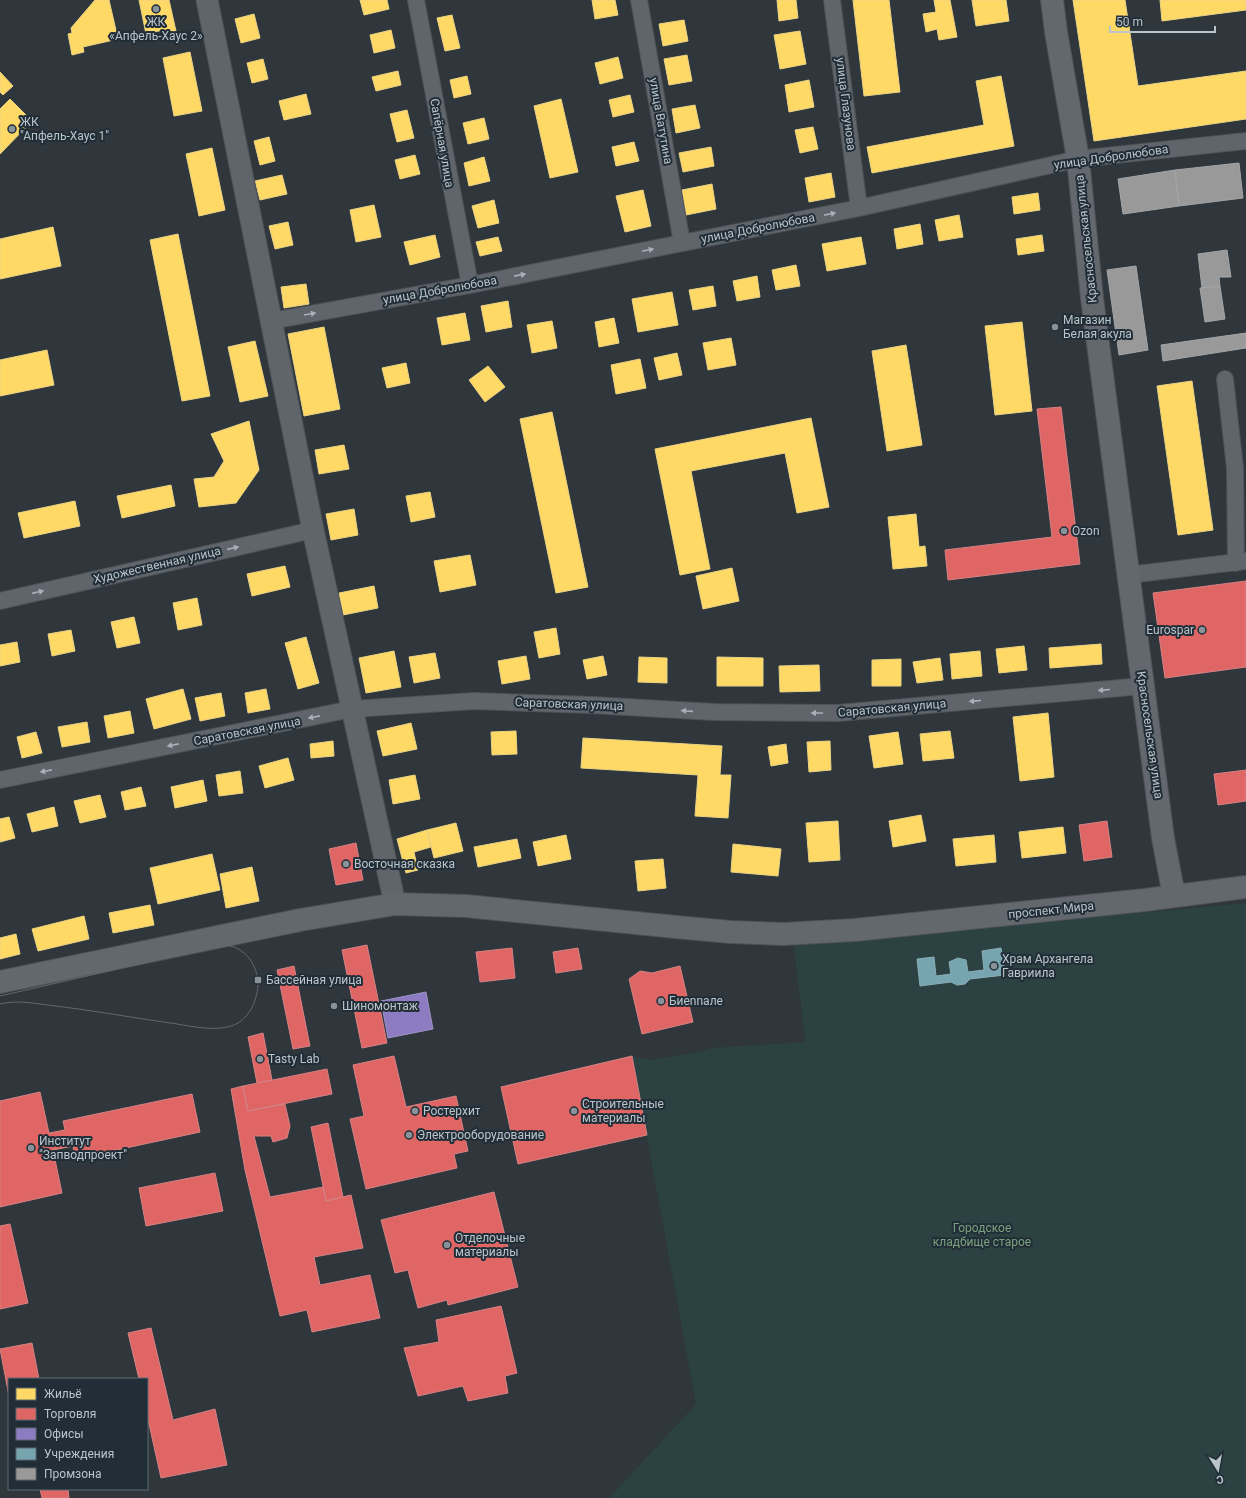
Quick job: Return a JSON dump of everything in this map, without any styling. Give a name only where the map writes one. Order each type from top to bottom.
[{"type":"main road","name":"Красносельская улица","points":[[1052,0],[1056,32],[1078,159],[1092,298],[1128,575],[1164,838],[1174,896]]},
{"type":"main road","name":"проспект Мира","points":[[0,982],[300,920],[395,904],[466,906],[731,932],[783,934],[855,930],[1145,900],[1246,887]]},
{"type":"street","points":[[207,0],[313,530],[395,904]]},
{"type":"street","name":"Сапёрная улица","points":[[416,0],[470,285]]},
{"type":"street","name":"улица Ватутина","points":[[639,0],[682,243]]},
{"type":"street","name":"улица Глазунова","points":[[832,0],[859,208]]},
{"type":"street","name":"улица Добролюбова","points":[[271,321],[470,285],[859,208],[1078,159],[1246,141]]},
{"type":"street","points":[[1128,575],[1241,562],[1235,468],[1225,379]]},
{"type":"street","name":"Художественная улица","points":[[0,601],[313,530]]},
{"type":"street","name":"Саратовская улица","points":[[0,780],[352,709],[474,702],[592,705],[714,712],[838,713],[1143,686]]},
{"type":"green space","name":"Городское кладбище старое","points":[[1246,903],[1246,1498],[609,1498],[696,1404],[632,1056],[650,1060],[698,1052],[711,1048],[805,1042],[794,945]]},
{"type":"building: Жильё","points":[[95,0],[109,0],[118,39],[83,47],[84,52],[72,55],[68,34],[72,33],[71,28]]},
{"type":"building: Жильё","name":"ЖК «Апфель-Хаус 2»","points":[[139,0],[169,0],[176,31],[164,33],[163,30],[146,34]]},
{"type":"building: Жильё","points":[[360,0],[387,0],[389,9],[364,15]]},
{"type":"building: Жильё","points":[[592,0],[615,0],[618,15],[595,19]]},
{"type":"building: Жильё","points":[[777,0],[796,0],[798,18],[779,21]]},
{"type":"building: Жильё","points":[[853,0],[889,0],[900,92],[864,96]]},
{"type":"building: Жильё","points":[[934,0],[950,0],[957,37],[939,40],[937,29],[926,32],[923,14],[936,12]]},
{"type":"building: Жильё","points":[[972,0],[1006,0],[1009,21],[976,26]]},
{"type":"building: Жильё","points":[[1073,0],[1125,0],[1138,86],[1246,71],[1246,119],[1094,141]]},
{"type":"building: Жильё","points":[[1160,0],[1246,0],[1246,10],[1162,21]]},
{"type":"building: Жильё","points":[[254,14],[260,38],[241,43],[235,19]]},
{"type":"building: Жильё","points":[[452,15],[460,48],[445,51],[437,18]]},
{"type":"building: Жильё","points":[[684,20],[688,41],[663,46],[659,24]]},
{"type":"building: Жильё","points":[[391,30],[395,48],[374,53],[370,35]]},
{"type":"building: Жильё","points":[[800,31],[806,64],[780,69],[774,35]]},
{"type":"building: Жильё","points":[[190,52],[202,111],[174,116],[163,58]]},
{"type":"building: Жильё","points":[[687,55],[692,81],[669,85],[664,59]]},
{"type":"building: Жильё","points":[[618,57],[623,78],[600,84],[595,63]]},
{"type":"building: Жильё","points":[[263,59],[268,79],[252,83],[247,63]]},
{"type":"building: Жильё","points":[[398,71],[401,85],[376,91],[372,77]]},
{"type":"building: Жильё","points":[[0,72],[13,86],[3,95],[0,92]]},
{"type":"building: Жильё","points":[[467,76],[471,94],[454,98],[450,80]]},
{"type":"building: Жильё","points":[[1001,76],[1014,146],[872,173],[867,147],[984,125],[976,81]]},
{"type":"building: Жильё","points":[[809,80],[814,107],[789,112],[785,85]]},
{"type":"building: Жильё","points":[[306,94],[311,114],[284,120],[279,101]]},
{"type":"building: Жильё","points":[[630,95],[634,112],[613,117],[609,100]]},
{"type":"building: Жильё","name":"ЖК \"Апфель-Хаус 1\"","points":[[10,99],[32,121],[0,154],[0,109]]},
{"type":"building: Жильё","points":[[561,99],[578,172],[550,178],[534,106]]},
{"type":"building: Жильё","points":[[695,105],[700,128],[676,133],[672,109]]},
{"type":"building: Жильё","points":[[407,110],[414,138],[397,142],[390,114]]},
{"type":"building: Жильё","points":[[484,118],[489,139],[468,144],[463,123]]},
{"type":"building: Жильё","points":[[813,127],[818,149],[800,153],[795,130]]},
{"type":"building: Жильё","points":[[269,137],[275,161],[260,165],[254,141]]},
{"type":"building: Жильё","points":[[634,142],[639,161],[616,166],[612,147]]},
{"type":"building: Жильё","points":[[711,147],[714,166],[683,172],[679,153]]},
{"type":"building: Жильё","points":[[212,148],[225,210],[199,216],[186,154]]},
{"type":"building: Жильё","points":[[415,155],[420,174],[400,179],[395,160]]},
{"type":"building: Жильё","points":[[484,157],[490,181],[469,186],[464,163]]},
{"type":"building: Жильё","points":[[831,173],[835,197],[809,202],[805,178]]},
{"type":"building: Жильё","points":[[282,175],[287,194],[260,200],[255,181]]},
{"type":"building: Жильё","points":[[712,184],[716,209],[686,215],[682,190]]},
{"type":"building: Жильё","points":[[643,190],[651,226],[625,232],[616,196]]},
{"type":"building: Жильё","points":[[1038,193],[1040,210],[1014,214],[1012,197]]},
{"type":"building: Жильё","points":[[494,200],[499,223],[478,228],[472,206]]},
{"type":"building: Жильё","points":[[374,205],[381,237],[356,242],[350,210]]},
{"type":"building: Жильё","points":[[959,215],[963,237],[939,241],[935,220]]},
{"type":"building: Жильё","points":[[288,222],[293,245],[275,249],[269,226]]},
{"type":"building: Жильё","points":[[920,224],[923,244],[897,249],[894,229]]},
{"type":"building: Жильё","points":[[53,227],[61,266],[0,279],[0,239]]},
{"type":"building: Жильё","points":[[178,234],[210,396],[182,401],[150,240]]},
{"type":"building: Жильё","points":[[435,235],[440,257],[410,265],[404,242]]},
{"type":"building: Жильё","points":[[1042,235],[1044,251],[1018,255],[1016,239]]},
{"type":"building: Жильё","points":[[498,237],[502,251],[480,256],[476,242]]},
{"type":"building: Жильё","points":[[861,237],[866,264],[827,271],[822,244]]},
{"type":"building: Жильё","points":[[796,265],[800,286],[776,290],[772,270]]},
{"type":"building: Жильё","points":[[757,276],[760,297],[737,301],[733,281]]},
{"type":"building: Жильё","points":[[306,284],[309,304],[284,308],[281,287]]},
{"type":"building: Жильё","points":[[713,286],[716,306],[693,310],[689,290]]},
{"type":"building: Жильё","points":[[672,292],[678,325],[638,332],[632,299]]},
{"type":"building: Жильё","points":[[508,301],[512,327],[486,332],[481,306]]},
{"type":"building: Жильё","points":[[465,313],[470,340],[442,345],[437,318]]},
{"type":"building: Жильё","points":[[614,318],[619,343],[599,347],[595,322]]},
{"type":"building: Жильё","points":[[552,321],[557,348],[532,353],[527,325]]},
{"type":"building: Жильё","points":[[1022,322],[1032,411],[995,415],[985,326]]},
{"type":"building: Жильё","points":[[324,327],[340,409],[304,416],[288,334]]},
{"type":"building: Жильё","points":[[731,338],[736,365],[708,370],[703,343]]},
{"type":"building: Жильё","points":[[255,341],[268,396],[240,402],[228,347]]},
{"type":"building: Жильё","points":[[906,345],[922,445],[887,451],[872,351]]},
{"type":"building: Жильё","points":[[47,350],[54,385],[0,396],[0,360]]},
{"type":"building: Жильё","points":[[677,353],[682,375],[659,380],[654,358]]},
{"type":"building: Жильё","points":[[640,359],[646,388],[616,394],[611,365]]},
{"type":"building: Жильё","points":[[406,363],[410,383],[387,388],[382,368]]},
{"type":"building: Жильё","points":[[488,366],[505,387],[485,402],[469,380]]},
{"type":"building: Жильё","points":[[1192,381],[1213,530],[1178,535],[1157,386]]},
{"type":"building: Жильё","points":[[552,412],[588,587],[556,593],[520,419]]},
{"type":"building: Жильё","points":[[811,418],[829,507],[797,513],[785,453],[691,471],[710,569],[680,575],[655,449]]},
{"type":"building: Жильё","points":[[249,421],[259,470],[236,503],[199,507],[194,479],[214,477],[224,461],[211,434]]},
{"type":"building: Жильё","points":[[344,445],[349,469],[319,474],[315,450]]},
{"type":"building: Жильё","points":[[171,485],[175,506],[122,518],[117,496]]},
{"type":"building: Жильё","points":[[430,492],[435,517],[411,522],[406,496]]},
{"type":"building: Жильё","points":[[75,501],[80,526],[24,538],[18,513]]},
{"type":"building: Жильё","points":[[354,509],[358,535],[331,540],[326,514]]},
{"type":"building: Жильё","points":[[916,514],[919,547],[925,546],[927,566],[893,569],[888,517]]},
{"type":"building: Жильё","points":[[470,555],[476,585],[440,592],[434,561]]},
{"type":"building: Жильё","points":[[285,566],[290,587],[252,596],[247,574]]},
{"type":"building: Жильё","points":[[732,568],[739,601],[703,609],[696,576]]},
{"type":"building: Жильё","points":[[374,586],[378,608],[343,615],[339,593]]},
{"type":"building: Жильё","points":[[197,598],[202,625],[178,630],[173,603]]},
{"type":"building: Жильё","points":[[134,617],[140,643],[117,648],[111,622]]},
{"type":"building: Жильё","points":[[556,628],[560,654],[539,658],[534,632]]},
{"type":"building: Жильё","points":[[71,630],[75,651],[52,656],[48,634]]},
{"type":"building: Жильё","points":[[306,637],[319,683],[298,689],[285,643]]},
{"type":"building: Жильё","points":[[17,642],[20,662],[0,666],[0,645]]},
{"type":"building: Жильё","points":[[1101,644],[1102,664],[1050,668],[1049,648]]},
{"type":"building: Жильё","points":[[1024,646],[1027,670],[999,673],[996,649]]},
{"type":"building: Жильё","points":[[394,651],[401,687],[366,693],[359,658]]},
{"type":"building: Жильё","points":[[980,651],[982,676],[952,679],[950,654]]},
{"type":"building: Жильё","points":[[435,653],[440,678],[414,683],[409,657]]},
{"type":"building: Жильё","points":[[526,656],[530,679],[502,684],[498,661]]},
{"type":"building: Жильё","points":[[603,656],[607,675],[587,679],[583,660]]},
{"type":"building: Жильё","points":[[639,657],[667,658],[667,683],[638,682]]},
{"type":"building: Жильё","points":[[717,657],[763,658],[763,686],[717,686]]},
{"type":"building: Жильё","points":[[940,658],[943,680],[917,683],[913,662]]},
{"type":"building: Жильё","points":[[901,659],[901,686],[872,686],[872,660]]},
{"type":"building: Жильё","points":[[819,665],[820,691],[780,692],[779,666]]},
{"type":"building: Жильё","points":[[183,689],[191,719],[154,729],[146,699]]},
{"type":"building: Жильё","points":[[266,689],[270,709],[248,713],[245,693]]},
{"type":"building: Жильё","points":[[221,693],[225,716],[200,721],[195,698]]},
{"type":"building: Жильё","points":[[130,711],[134,733],[108,738],[104,716]]},
{"type":"building: Жильё","points":[[1048,713],[1054,777],[1020,781],[1013,717]]},
{"type":"building: Жильё","points":[[87,722],[90,742],[62,747],[58,727]]},
{"type":"building: Жильё","points":[[411,723],[417,749],[383,756],[377,731]]},
{"type":"building: Жильё","points":[[516,731],[517,754],[492,755],[491,732]]},
{"type":"building: Жильё","points":[[950,731],[954,758],[923,761],[920,734]]},
{"type":"building: Жильё","points":[[36,732],[42,753],[22,758],[17,737]]},
{"type":"building: Жильё","points":[[898,732],[903,764],[874,768],[869,736]]},
{"type":"building: Жильё","points":[[583,738],[722,746],[720,775],[731,775],[728,818],[695,816],[698,775],[581,768]]},
{"type":"building: Жильё","points":[[333,741],[334,756],[311,758],[310,744]]},
{"type":"building: Жильё","points":[[830,741],[831,770],[809,772],[807,742]]},
{"type":"building: Жильё","points":[[786,744],[788,763],[771,766],[768,747]]},
{"type":"building: Жильё","points":[[288,758],[294,780],[265,788],[259,766]]},
{"type":"building: Жильё","points":[[240,771],[243,793],[219,796],[216,775]]},
{"type":"building: Жильё","points":[[415,775],[420,799],[393,804],[389,780]]},
{"type":"building: Жильё","points":[[203,780],[207,801],[175,808],[171,787]]},
{"type":"building: Жильё","points":[[141,787],[146,806],[125,810],[121,792]]},
{"type":"building: Жильё","points":[[100,795],[106,817],[80,823],[74,801]]},
{"type":"building: Жильё","points":[[54,807],[58,826],[32,832],[27,814]]},
{"type":"building: Жильё","points":[[921,815],[926,841],[893,847],[889,821]]},
{"type":"building: Жильё","points":[[9,817],[15,838],[0,842],[0,819]]},
{"type":"building: Жильё","points":[[838,821],[840,860],[809,862],[806,823]]},
{"type":"building: Жильё","points":[[456,823],[463,851],[434,858],[427,830]]},
{"type":"building: Жильё","points":[[1063,827],[1066,853],[1022,858],[1019,832]]},
{"type":"building: Жильё","points":[[427,830],[431,847],[414,852],[418,870],[406,873],[397,839]]},
{"type":"building: Жильё","points":[[566,835],[571,859],[538,866],[533,842]]},
{"type":"building: Жильё","points":[[994,835],[996,862],[956,866],[953,839]]},
{"type":"building: Жильё","points":[[517,839],[521,858],[478,867],[474,847]]},
{"type":"building: Жильё","points":[[733,844],[781,849],[778,876],[731,872]]},
{"type":"building: Жильё","points":[[212,854],[220,890],[158,904],[150,868]]},
{"type":"building: Жильё","points":[[663,859],[666,888],[638,891],[635,861]]},
{"type":"building: Жильё","points":[[252,867],[259,901],[226,908],[220,874]]},
{"type":"building: Жильё","points":[[150,905],[154,925],[113,933],[109,913]]},
{"type":"building: Жильё","points":[[84,916],[89,939],[38,951],[32,929]]},
{"type":"building: Жильё","points":[[16,934],[20,954],[0,959],[0,938]]},
{"type":"building: Торговля","points":[[1061,407],[1080,564],[948,580],[945,550],[1052,537],[1037,409]]},
{"type":"building: Торговля","name":"Eurospar","points":[[1246,581],[1246,667],[1165,678],[1153,593]]},
{"type":"building: Торговля","points":[[1246,770],[1246,801],[1218,805],[1214,774]]},
{"type":"building: Торговля","points":[[1107,821],[1112,857],[1084,861],[1079,825]]},
{"type":"building: Торговля","name":"Восточная сказка","points":[[356,843],[363,880],[336,885],[329,849]]},
{"type":"building: Торговля","points":[[367,945],[387,1043],[362,1048],[342,950]]},
{"type":"building: Торговля","points":[[512,948],[515,978],[480,982],[476,952]]},
{"type":"building: Торговля","points":[[578,948],[582,969],[556,973],[553,952]]},
{"type":"building: Торговля","points":[[294,966],[310,1046],[293,1049],[277,970]]},
{"type":"building: Торговля","name":"Биеnnале","points":[[680,966],[693,1022],[642,1034],[629,979],[640,971],[652,973]]},
{"type":"building: Торговля","name":"Tasty Lab","points":[[263,1033],[272,1080],[257,1083],[248,1037]]},
{"type":"building: Торговля","name":"Электрооборудование","points":[[394,1056],[406,1107],[456,1096],[468,1151],[454,1154],[457,1168],[366,1189],[350,1119],[364,1116],[353,1065]]},
{"type":"building: Торговля","name":"Строительные материалы","points":[[632,1056],[647,1135],[518,1164],[501,1087]]},
{"type":"building: Торговля","points":[[327,1069],[332,1094],[248,1111],[243,1086]]},
{"type":"building: Торговля","points":[[243,1086],[248,1111],[285,1104],[290,1126],[287,1138],[273,1142],[271,1136],[254,1136],[270,1197],[323,1187],[326,1201],[351,1195],[363,1248],[314,1257],[320,1285],[370,1275],[380,1318],[312,1332],[307,1310],[280,1316],[245,1170],[231,1089]]},
{"type":"building: Торговля","name":"Институт \"Запводпроект\"","points":[[40,1092],[49,1133],[65,1130],[63,1121],[192,1094],[200,1132],[75,1159],[73,1146],[53,1150],[62,1193],[0,1207],[0,1101]]},
{"type":"building: Торговля","points":[[328,1123],[343,1197],[326,1201],[311,1127]]},
{"type":"building: Торговля","points":[[215,1173],[223,1211],[146,1226],[139,1188]]},
{"type":"building: Торговля","name":"Отделочные материалы","points":[[494,1192],[518,1287],[448,1305],[447,1300],[418,1308],[408,1270],[395,1273],[381,1220]]},
{"type":"building: Торговля","points":[[10,1224],[28,1303],[0,1309],[0,1226]]},
{"type":"building: Торговля","points":[[501,1306],[517,1373],[505,1376],[508,1393],[468,1401],[463,1386],[418,1396],[404,1348],[439,1342],[436,1320]]},
{"type":"building: Торговля","points":[[151,1328],[173,1420],[215,1409],[227,1465],[161,1478],[148,1420],[148,1378],[139,1378],[128,1333]]},
{"type":"building: Торговля","points":[[32,1343],[39,1378],[8,1378],[8,1391],[0,1349]]},
{"type":"building: Торговля","points":[[40,1490],[68,1490],[69,1498],[42,1498]]},
{"type":"building: Офисы","points":[[426,992],[433,1029],[388,1038],[381,1001]]},
{"type":"building: Учреждения","name":"Храм Архангела Гавриила","points":[[1001,948],[1005,975],[970,979],[965,984],[957,985],[951,982],[920,986],[917,959],[934,957],[936,976],[951,974],[949,962],[958,958],[966,960],[968,972],[984,970],[982,951]]},
{"type":"building: Промзона","points":[[1239,163],[1243,198],[1179,206],[1175,170]]},
{"type":"building: Промзона","points":[[1175,170],[1179,206],[1123,214],[1118,179]]},
{"type":"building: Промзона","points":[[1227,250],[1231,277],[1219,277],[1220,286],[1202,288],[1198,254]]},
{"type":"building: Промзона","points":[[1136,266],[1148,350],[1119,355],[1107,270]]},
{"type":"building: Промзона","points":[[1220,286],[1225,319],[1205,322],[1200,288]]},
{"type":"building: Промзона","points":[[1246,333],[1246,348],[1163,361],[1161,345]]},
{"type":"tram line","points":[[0,996],[222,945],[237,948],[248,957],[255,970],[258,985],[254,1004],[247,1015],[237,1024],[218,1028],[197,1027],[30,1003],[12,1002],[0,1004]]},
{"type":"place","name":"ЖК «Апфель-Хаус 2»","points":[[156,9]]},
{"type":"place","name":"ЖК \"Апфель-Хаус 1\"","points":[[12,129]]},
{"type":"place","name":"Магазин Белая акула","points":[[1055,327]]},
{"type":"place","name":"Ozon","points":[[1064,531]]},
{"type":"place","name":"Eurospar","points":[[1202,630]]},
{"type":"place","name":"Восточная сказка","points":[[346,864]]},
{"type":"place","name":"Храм Архангела Гавриила","points":[[994,966]]},
{"type":"place","name":"Бассейная улица","points":[[258,980]]},
{"type":"place","name":"Биеnnале","points":[[661,1001]]},
{"type":"place","name":"Шиномонтаж","points":[[334,1006]]},
{"type":"place","name":"Tasty Lab","points":[[260,1059]]},
{"type":"place","name":"Ростерхит","points":[[415,1111]]},
{"type":"place","name":"Строительные материалы","points":[[574,1111]]},
{"type":"place","name":"Электрооборудование","points":[[409,1135]]},
{"type":"place","name":"Институт \"Запводпроект\"","points":[[31,1148]]},
{"type":"place","name":"Отделочные материалы","points":[[447,1245]]}]
